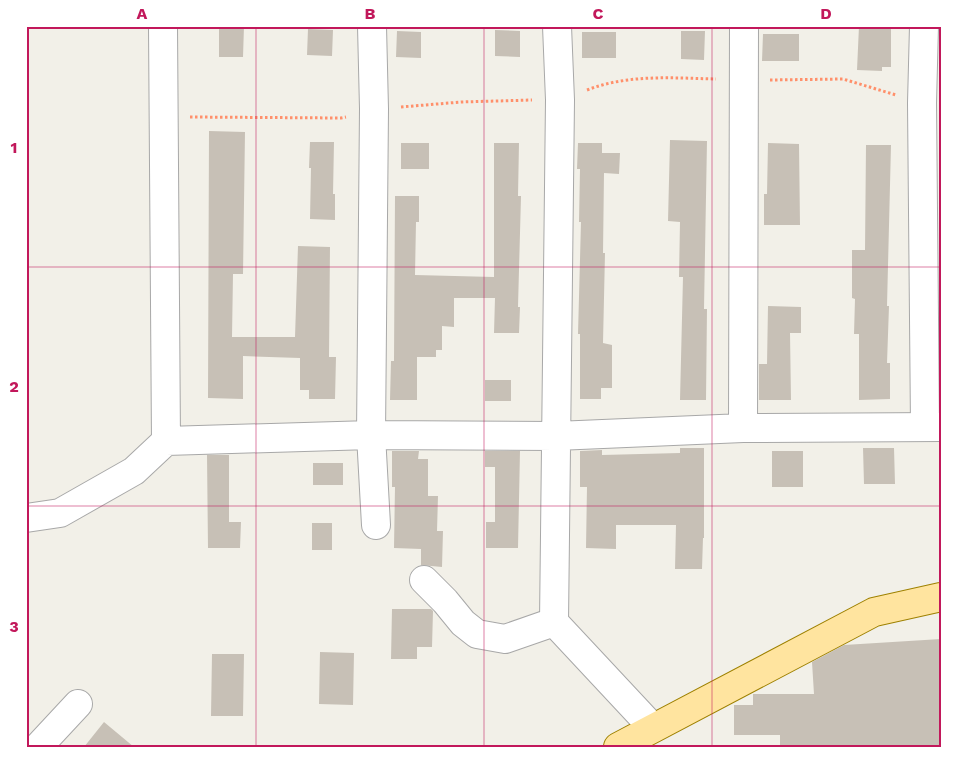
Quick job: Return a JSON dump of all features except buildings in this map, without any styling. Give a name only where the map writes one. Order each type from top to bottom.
[{"type":"main road","points":[[618,747],[874,612],[941,597]]},
{"type":"street","points":[[163,26],[166,440]]},
{"type":"street","points":[[372,26],[374,119],[371,435],[376,525]]},
{"type":"street","points":[[557,26],[560,110],[554,622],[653,728]]},
{"type":"street","points":[[743,428],[744,26]]},
{"type":"street","points":[[26,518],[60,513],[134,471],[166,440],[371,435],[556,436],[743,428],[933,426],[922,103],[924,26]]},
{"type":"street","points":[[424,580],[446,601],[463,623],[477,634],[504,640],[554,622]]},
{"type":"street","points":[[38,747],[78,704]]}]
